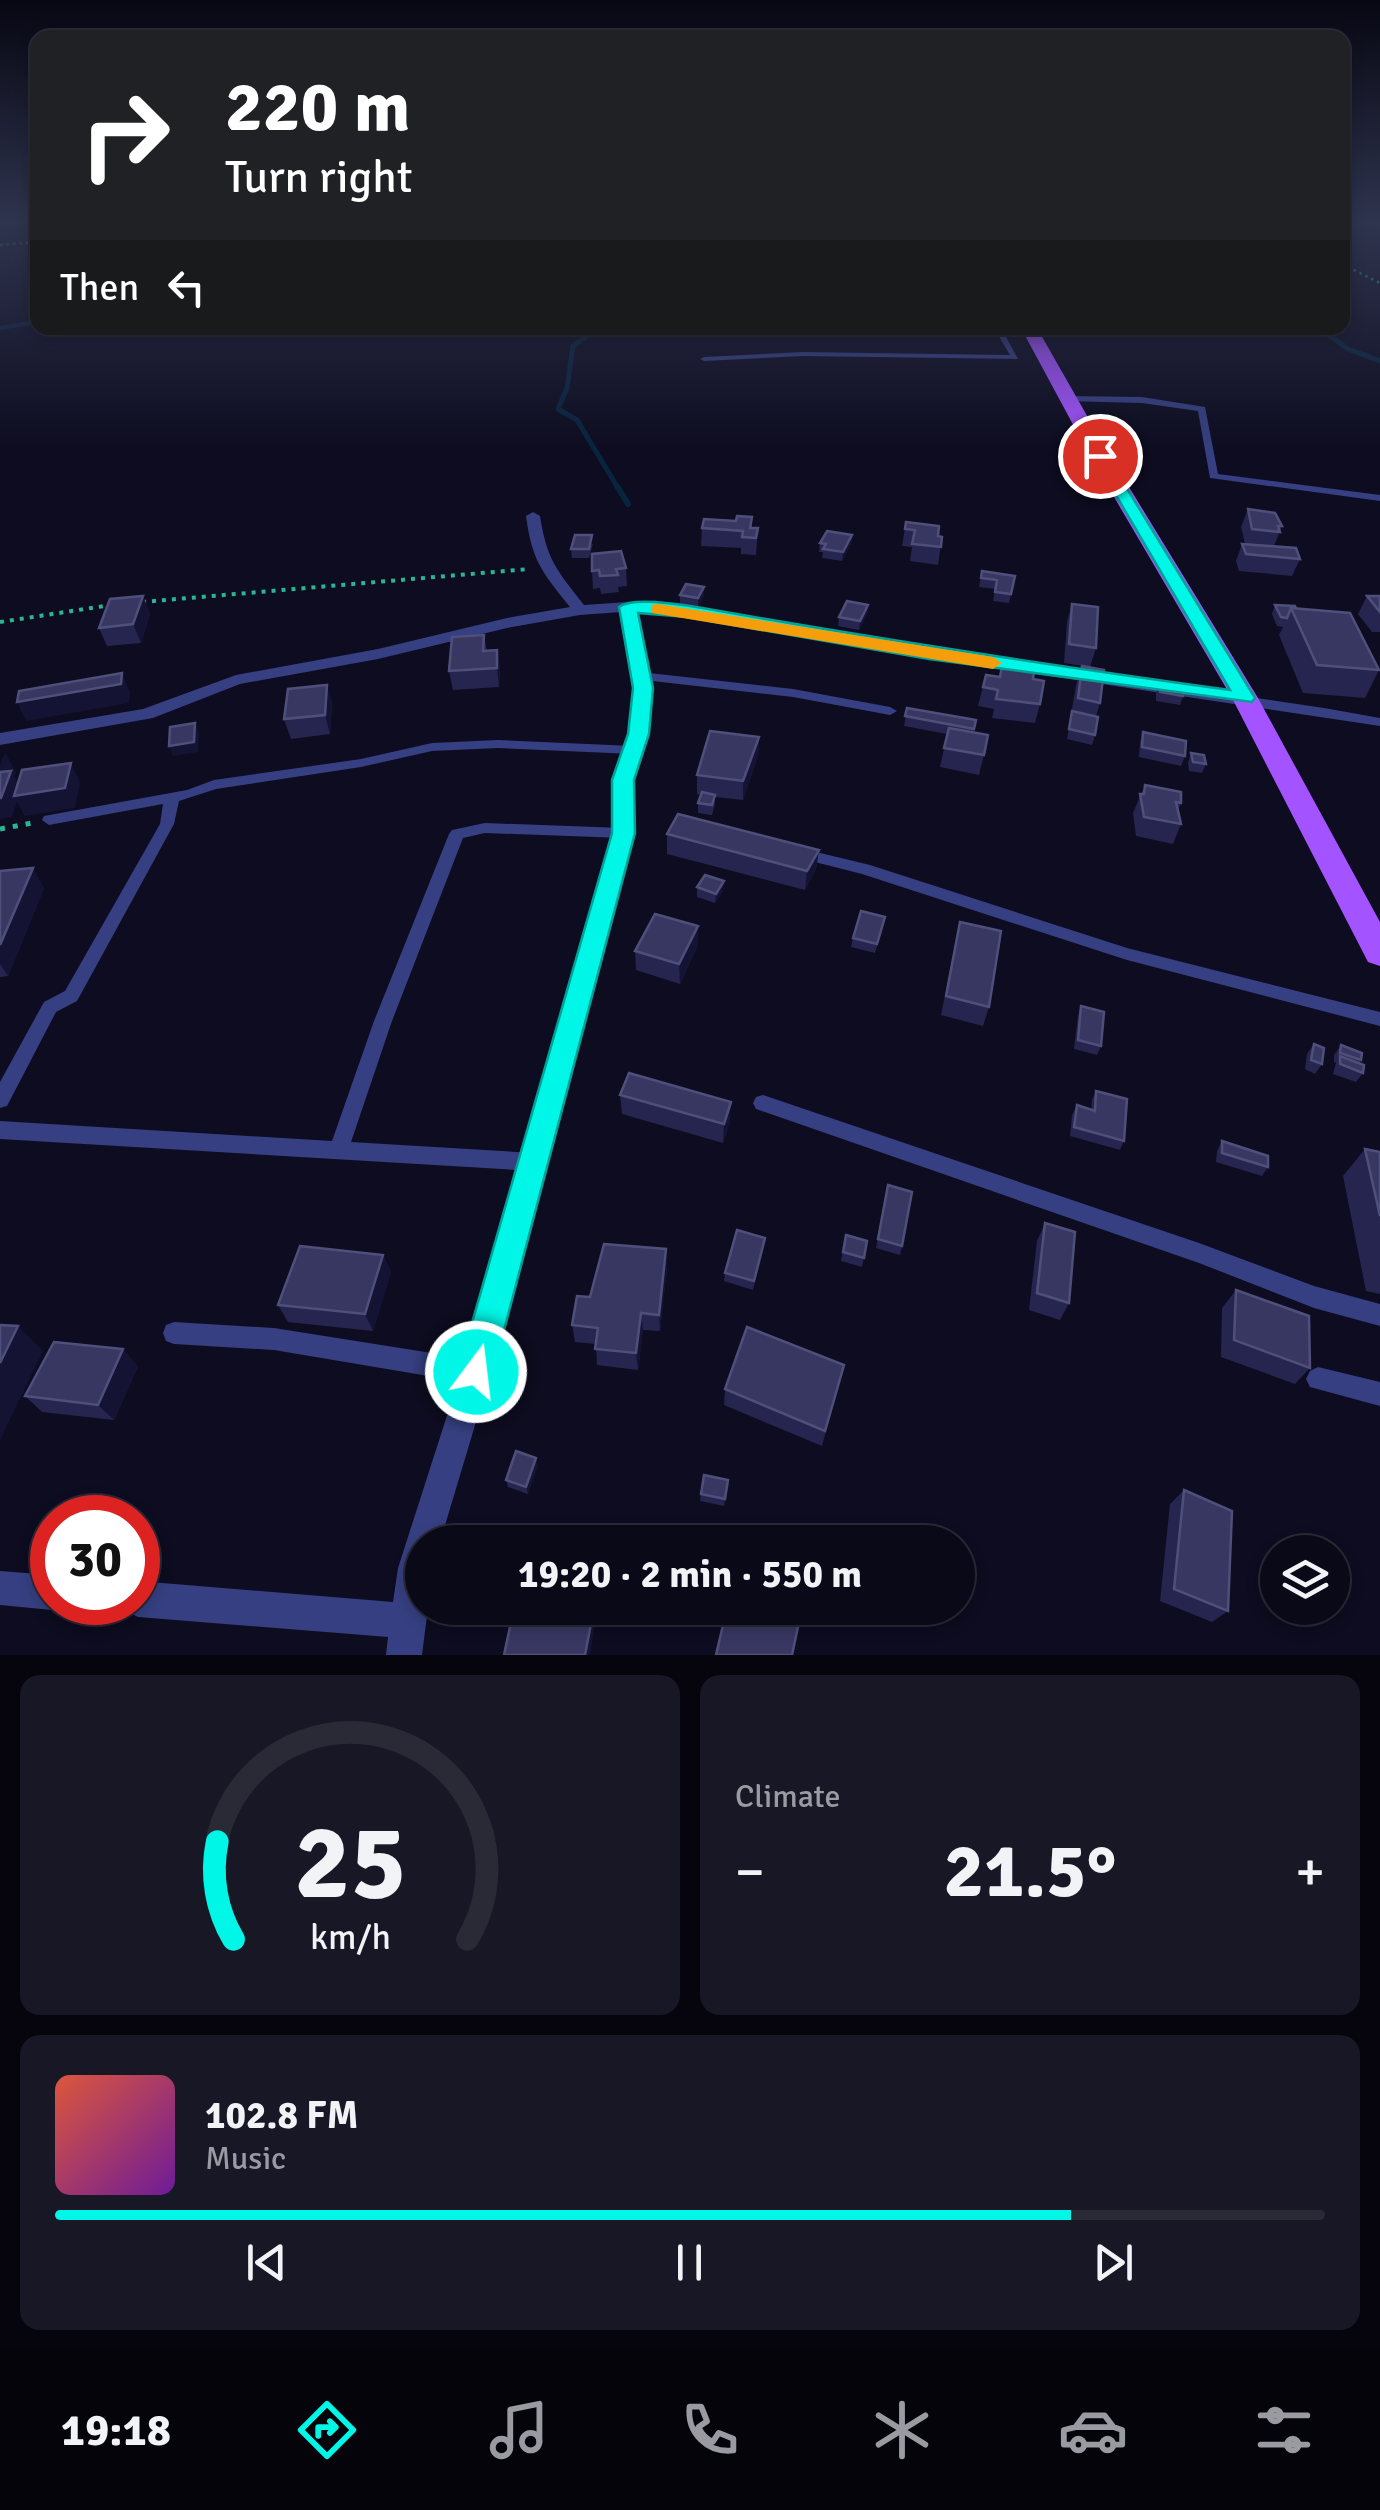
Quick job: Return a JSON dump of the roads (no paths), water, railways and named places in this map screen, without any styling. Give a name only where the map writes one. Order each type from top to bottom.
[{"type":"main road","points":[[1033,335],[1245,698],[1380,954]]},
{"type":"street","points":[[533,516],[546,567],[580,610]]},
{"type":"street","points":[[0,740],[147,714],[236,680],[580,610],[628,607],[640,676],[638,734],[623,780],[623,833],[476,1372],[429,1525]]},
{"type":"street","points":[[0,1588],[30,1590]]},
{"type":"street","points":[[160,1602],[406,1638]]},
{"type":"lane","points":[[704,359],[803,354],[1015,357],[1002,335]]},
{"type":"lane","points":[[1068,399],[1142,400],[1202,409],[1213,476],[1380,498]]},
{"type":"lane","points":[[628,607],[687,611],[945,656],[1245,698],[1380,722]]},
{"type":"lane","points":[[640,676],[793,694],[890,711]]},
{"type":"lane","points":[[49,820],[172,797],[214,785],[432,747],[498,744],[633,750]]},
{"type":"lane","points":[[0,1100],[50,1007],[71,996],[167,824],[172,797]]},
{"type":"lane","points":[[339,1148],[383,1021],[458,834],[485,828],[623,833]]},
{"type":"lane","points":[[812,856],[864,869],[1127,954],[1380,1019]]},
{"type":"lane","points":[[763,1103],[1182,1247],[1314,1297],[1380,1315]]},
{"type":"lane","points":[[0,1130],[533,1162]]},
{"type":"lane","points":[[174,1333],[274,1339],[476,1372]]},
{"type":"lane","points":[[1318,1379],[1380,1394]]},
{"type":"waterway","points":[[0,328],[30,323]]},
{"type":"waterway","points":[[584,338],[588,335]]},
{"type":"waterway","points":[[1330,335],[1334,338]]},
{"type":"waterway","points":[[587,336],[573,346],[567,388],[558,409],[577,420],[618,488]]},
{"type":"waterway","points":[[1330,336],[1348,349],[1380,361]]},
{"type":"waterway","points":[[617,486],[628,504]]}]
